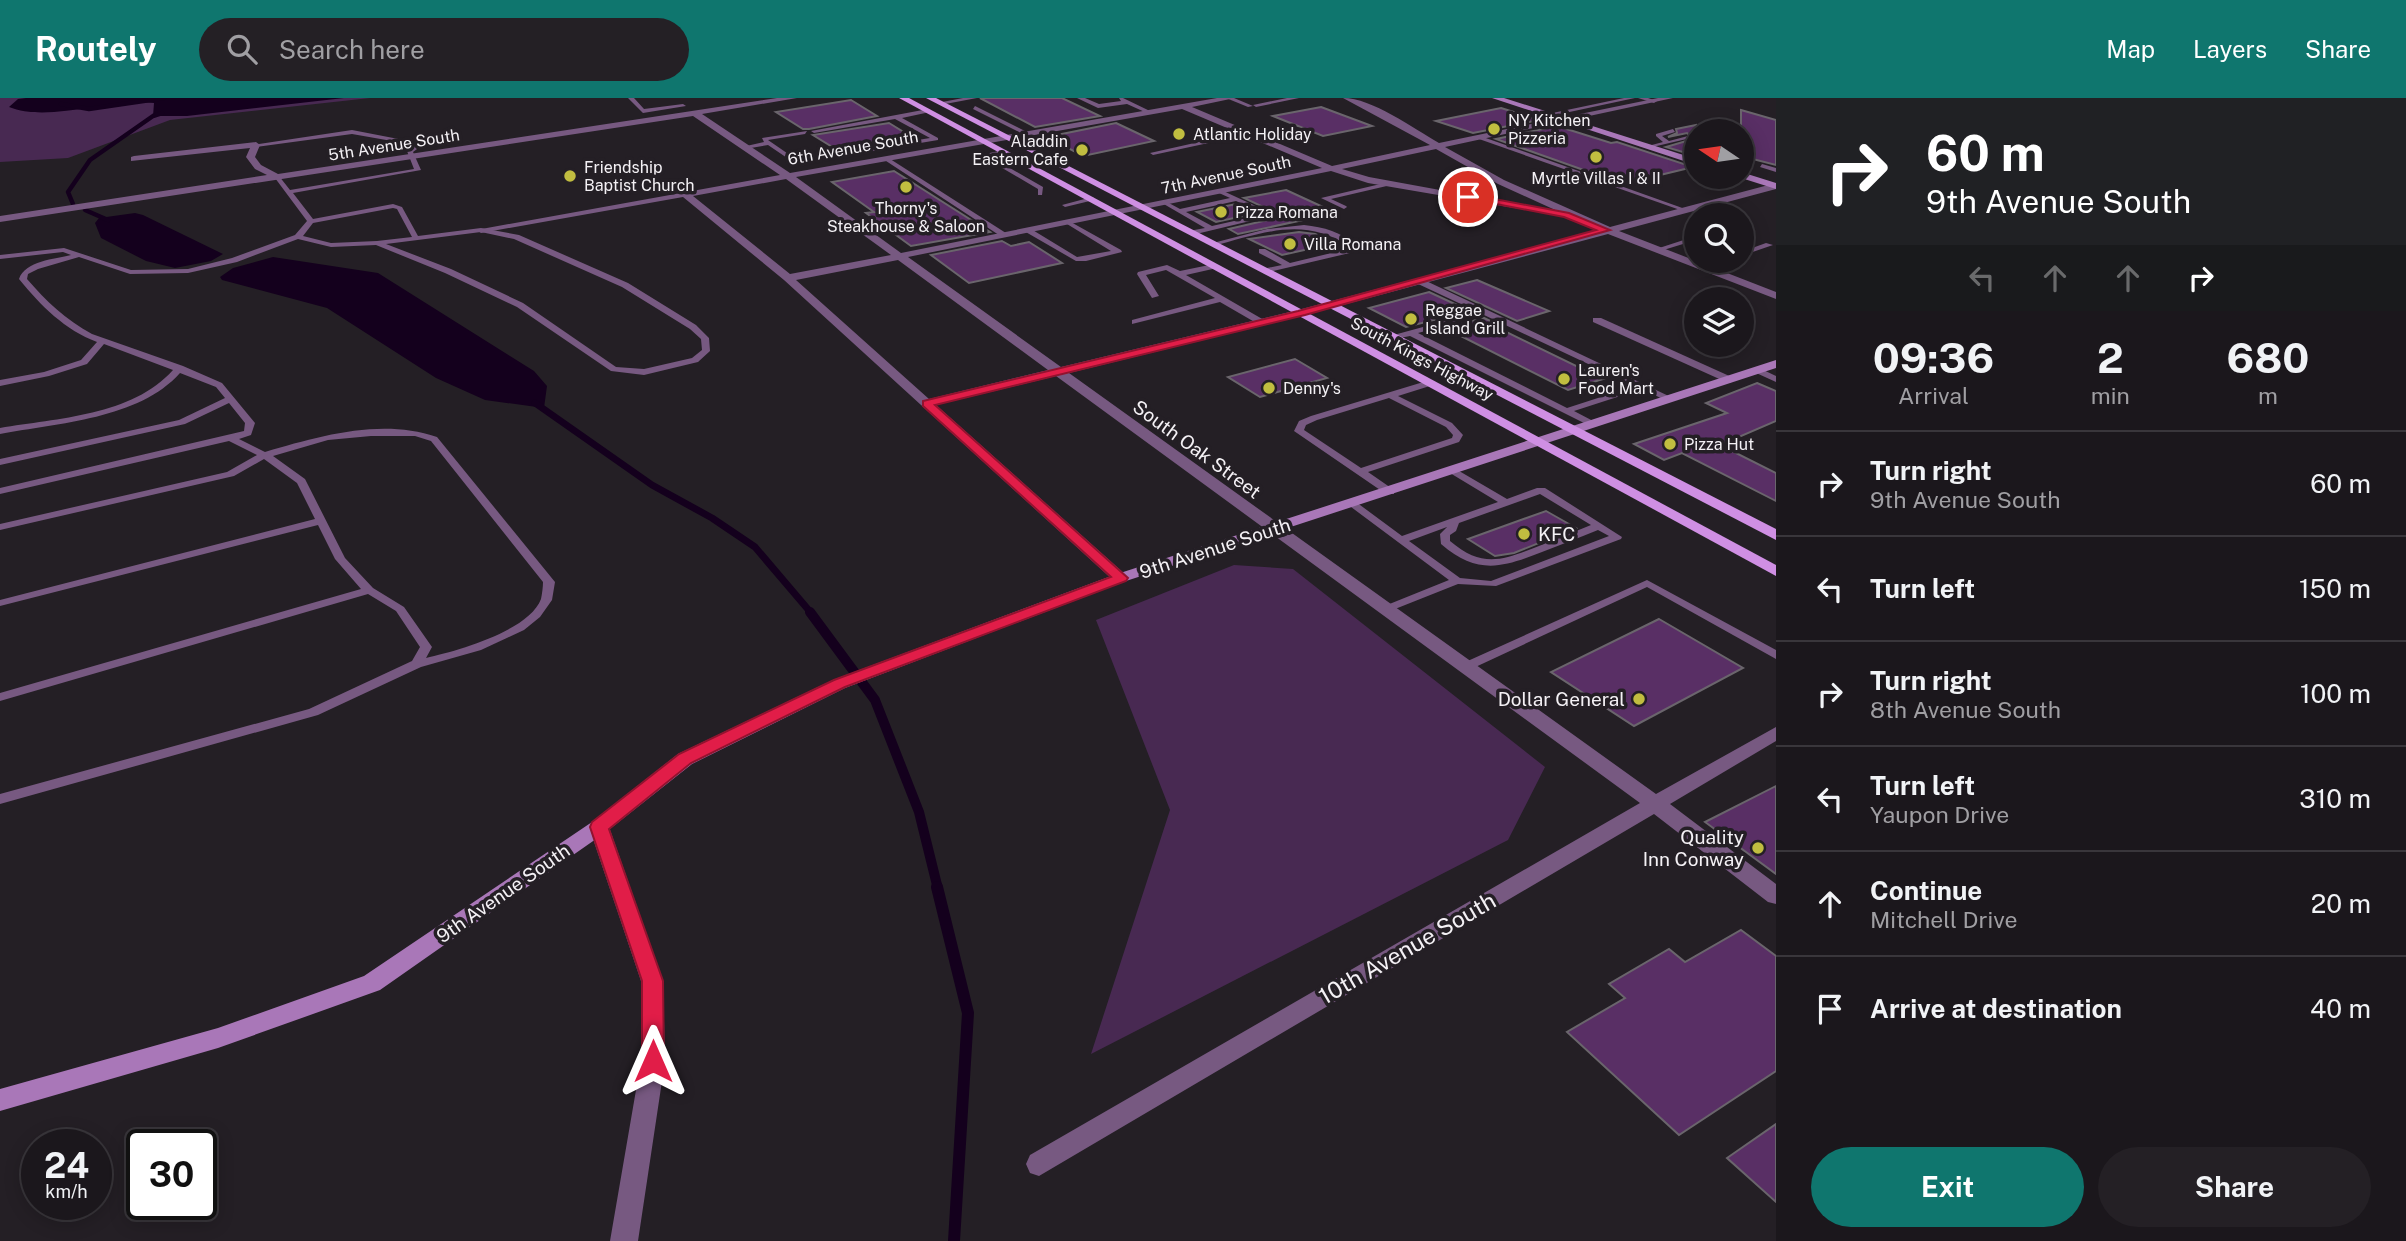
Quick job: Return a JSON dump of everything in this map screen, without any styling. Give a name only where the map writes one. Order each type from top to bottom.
[{"type":"main road","name":"South Kings Highway","points":[[903,98],[1776,571]]},
{"type":"main road","name":"South Kings Highway","points":[[935,101],[1776,536]]},
{"type":"street","name":"5th Avenue South","points":[[0,219],[337,168],[688,109],[793,98]]},
{"type":"street","points":[[1163,98],[1333,169],[1388,184],[1513,203],[1566,215]]},
{"type":"street","name":"6th Avenue South","points":[[481,230],[1230,98]]},
{"type":"street","points":[[1347,98],[1566,215],[1684,260]]},
{"type":"street","name":"7th Avenue South","points":[[788,278],[1144,208],[1669,98]]},
{"type":"street","points":[[1503,99],[1684,158]]},
{"type":"street","name":"South Oak Street","points":[[688,109],[898,255],[1654,803],[1776,896]]},
{"type":"street","points":[[134,159],[256,145]]},
{"type":"street","points":[[256,145],[250,157],[258,167],[277,177]]},
{"type":"street","points":[[1754,179],[1776,186]]},
{"type":"street","points":[[1709,203],[1776,186]]},
{"type":"street","points":[[685,194],[788,278],[1121,578]]},
{"type":"street","points":[[927,404],[1056,370],[1301,313],[1684,209]]},
{"type":"street","points":[[1718,273],[1776,296]]},
{"type":"street","points":[[1597,320],[1730,379]]},
{"type":"street","name":"9th Avenue South","points":[[0,1101],[218,1038],[372,983],[599,827],[685,759],[839,684],[1121,578],[1776,364]]},
{"type":"street","name":"10th Avenue South","points":[[1039,1164],[1776,733]]},
{"type":"street","points":[[599,827],[652,981],[653,1061],[624,1241]]},
{"type":"lane","points":[[631,98],[643,111],[688,109]]},
{"type":"lane","points":[[672,98],[688,109]]},
{"type":"lane","points":[[935,101],[974,98]]},
{"type":"lane","points":[[1080,98],[1098,106],[1127,102]]},
{"type":"lane","points":[[1118,98],[1149,112]]},
{"type":"lane","points":[[1230,98],[1253,106],[1296,98]]},
{"type":"lane","points":[[1546,115],[1632,98]]},
{"type":"lane","points":[[1641,98],[1654,101]]},
{"type":"lane","points":[[975,108],[1025,133]]},
{"type":"lane","points":[[897,117],[936,139],[796,162],[764,139],[928,111]]},
{"type":"lane","points":[[965,116],[986,113]]},
{"type":"lane","points":[[987,127],[1008,125]]},
{"type":"lane","points":[[1668,143],[1658,135],[1673,131]]},
{"type":"lane","points":[[256,145],[352,132],[405,142],[401,145],[403,150],[411,154],[418,170],[289,192]]},
{"type":"lane","points":[[1153,153],[1248,133]]},
{"type":"lane","points":[[1481,138],[1684,209]]},
{"type":"lane","points":[[1650,147],[1684,139]]},
{"type":"lane","points":[[745,147],[769,143]]},
{"type":"lane","points":[[1004,152],[983,155],[1041,188],[1040,194]]},
{"type":"lane","points":[[833,156],[846,165]]},
{"type":"lane","points":[[886,158],[1005,235]]},
{"type":"lane","points":[[1762,166],[1776,170]]},
{"type":"lane","points":[[337,168],[349,182]]},
{"type":"lane","points":[[277,177],[310,221]]},
{"type":"lane","points":[[1344,207],[1324,198],[1388,184]]},
{"type":"lane","points":[[1192,233],[1272,215],[1221,192]]},
{"type":"lane","points":[[1065,205],[1093,199]]},
{"type":"lane","points":[[1179,211],[1236,199]]},
{"type":"lane","points":[[1165,203],[1212,229]]},
{"type":"lane","points":[[0,257],[64,250],[130,272],[188,271],[234,260],[298,237],[310,221],[393,205],[400,208],[416,238]]},
{"type":"lane","points":[[1028,230],[1076,259],[1086,260],[1118,252],[1069,223]]},
{"type":"lane","points":[[1213,244],[1297,225],[1308,226],[1353,246],[1351,250],[1265,271]]},
{"type":"lane","points":[[298,237],[331,245],[377,243],[481,230],[516,237],[625,285],[693,327],[705,338],[706,351],[695,360],[644,372],[614,369],[520,305],[448,271],[377,243]]},
{"type":"lane","points":[[1238,238],[1247,243]]},
{"type":"lane","points":[[1657,250],[1684,242]]},
{"type":"lane","points":[[1754,250],[1769,245]]},
{"type":"lane","points":[[1262,251],[1289,265]]},
{"type":"lane","points":[[0,491],[248,433],[250,423],[219,386],[180,368],[103,342],[55,316],[23,279],[25,273],[35,267],[79,255]]},
{"type":"lane","points":[[1179,274],[1214,266]]},
{"type":"lane","points":[[1141,274],[1167,267],[1261,323]]},
{"type":"lane","points":[[1130,268],[1141,274],[1155,296]]},
{"type":"lane","points":[[1419,281],[1670,399]]},
{"type":"lane","points":[[1135,322],[1221,299]]},
{"type":"lane","points":[[1393,338],[1485,312]]},
{"type":"lane","points":[[1410,332],[1592,424]]},
{"type":"lane","points":[[0,383],[46,374],[84,362],[103,342]]},
{"type":"lane","points":[[1426,355],[1444,349]]},
{"type":"lane","points":[[0,431],[99,411],[149,396],[173,379],[180,368]]},
{"type":"lane","points":[[1463,374],[1481,368]]},
{"type":"lane","points":[[1757,370],[1776,379]]},
{"type":"lane","points":[[1390,492],[1299,431],[1302,423],[1314,418],[1430,383]]},
{"type":"lane","points":[[1566,411],[1643,386]]},
{"type":"lane","points":[[1512,399],[1530,393]]},
{"type":"lane","points":[[1360,472],[1456,440],[1458,435],[1449,425],[1390,396]]},
{"type":"lane","points":[[0,463],[182,422],[231,399]]},
{"type":"lane","points":[[0,527],[230,474],[264,455],[327,438],[371,433],[416,433],[434,439],[549,582],[550,595],[534,618],[472,650],[417,664],[313,712],[0,799]]},
{"type":"lane","points":[[230,438],[264,455],[301,481],[340,559],[369,590],[400,609],[426,647],[417,664]]},
{"type":"lane","points":[[1454,471],[1505,502]]},
{"type":"lane","points":[[1385,609],[1457,581],[1492,584],[1617,537],[1541,490],[1400,540]]},
{"type":"lane","points":[[1352,504],[1457,581]]},
{"type":"lane","points":[[0,603],[319,521]]},
{"type":"lane","points":[[1455,522],[1451,531],[1445,534],[1445,542],[1456,552],[1493,564],[1508,562],[1599,526]]},
{"type":"lane","points":[[1465,667],[1647,583],[1776,655]]},
{"type":"lane","points":[[0,697],[369,590]]},
{"type":"shaded area","points":[[0,98],[370,98],[170,120],[68,158],[0,162]]},
{"type":"shaded area","points":[[344,98],[187,116],[153,116],[154,103],[137,102],[42,112],[9,107],[18,99]]},
{"type":"shaded area","points":[[135,213],[223,254],[211,261],[175,268],[146,261],[101,238],[95,223],[99,218]]},
{"type":"shaded area","points":[[273,257],[378,273],[534,371],[547,386],[544,408],[485,400],[436,378],[327,308],[222,280],[220,277],[233,268]]},
{"type":"shaded area","points":[[1234,565],[1293,569],[1545,767],[1508,840],[1091,1054],[1170,810],[1096,620]]},
{"type":"building","points":[[980,98],[1062,98],[1100,116],[1035,127]]},
{"type":"building","points":[[851,100],[877,116],[803,129],[776,112]]},
{"type":"building","points":[[1321,107],[1372,126],[1323,136],[1273,116]]},
{"type":"building","points":[[1501,108],[1539,120],[1473,133],[1436,121]]},
{"type":"building","points":[[1741,110],[1776,120],[1776,165],[1754,159],[1754,119],[1741,119]]},
{"type":"building","points":[[889,123],[910,136],[834,148],[813,135]]},
{"type":"building","points":[[1116,123],[1154,141],[1083,156],[1047,137]]},
{"type":"building","points":[[1557,126],[1684,164],[1684,169],[1623,184],[1496,139]]},
{"type":"building","points":[[1684,127],[1684,134],[1668,137],[1677,133],[1676,129]]},
{"type":"building","points":[[1684,142],[1684,152],[1666,147]]},
{"type":"building","points":[[894,171],[990,232],[911,246],[866,213],[874,212],[832,182]]},
{"type":"building","points":[[1286,190],[1336,213],[1238,234],[1229,229],[1276,218],[1276,213],[1244,198]]},
{"type":"building","name":"Pizza Romana","points":[[1236,204],[1257,213],[1216,222],[1197,212]]},
{"type":"building","points":[[1299,232],[1315,234],[1336,243],[1282,255],[1249,239]]},
{"type":"building","points":[[1002,241],[1011,246],[1029,242],[1062,263],[969,283],[931,255]]},
{"type":"building","points":[[1477,280],[1549,311],[1517,321],[1446,288]]},
{"type":"building","points":[[1429,292],[1470,311],[1406,327],[1369,308]]},
{"type":"building","points":[[1484,318],[1501,326],[1496,327],[1603,379],[1568,390],[1445,328]]},
{"type":"building","name":"Denny's","points":[[1295,359],[1327,378],[1260,397],[1228,377]]},
{"type":"building","points":[[1757,383],[1776,391],[1776,421],[1720,445],[1776,473],[1776,501],[1682,453],[1664,460],[1634,444],[1727,413],[1706,403]]},
{"type":"building","name":"KFC","points":[[1546,511],[1576,528],[1514,553],[1495,556],[1468,539]]},
{"type":"building","name":"Dollar General","points":[[1659,619],[1743,668],[1634,726],[1551,672]]},
{"type":"building","name":"Quality Inn Conway","points":[[1776,786],[1776,874],[1705,822]]},
{"type":"building","points":[[1741,930],[1776,956],[1776,1071],[1679,1135],[1567,1032],[1625,998],[1609,984],[1669,949],[1685,962]]},
{"type":"building","points":[[1776,1124],[1776,1202],[1727,1158]]},
{"type":"waterway","points":[[61,104],[89,109],[164,98]]},
{"type":"waterway","points":[[73,204],[68,192],[90,160],[153,116],[162,113]]},
{"type":"waterway","points":[[85,210],[108,220]]},
{"type":"waterway","points":[[535,403],[652,485],[712,518],[755,547],[812,614]]},
{"type":"waterway","points":[[810,612],[875,700],[919,812],[938,889]]},
{"type":"waterway","points":[[937,887],[968,1013],[954,1241]]},
{"type":"place","name":"NY Kitchen Pizzeria","points":[[1494,129]]},
{"type":"place","name":"Atlantic Holiday","points":[[1179,134]]},
{"type":"place","name":"Aladdin Eastern Cafe","points":[[1082,150]]},
{"type":"place","name":"Myrtle Villas I & II","points":[[1596,157]]},
{"type":"place","name":"Friendship Baptist Church","points":[[570,176]]},
{"type":"place","name":"Thorny's Steakhouse & Saloon","points":[[906,187]]},
{"type":"place","name":"Pizza Romana","points":[[1221,212]]},
{"type":"place","name":"Villa Romana","points":[[1290,244]]},
{"type":"place","name":"Reggae Island Grill","points":[[1411,319]]},
{"type":"place","name":"Lauren's Food Mart","points":[[1564,379]]},
{"type":"place","name":"Denny's","points":[[1269,388]]},
{"type":"place","name":"Pizza Hut","points":[[1670,444]]},
{"type":"place","name":"KFC","points":[[1524,534]]},
{"type":"place","name":"Dollar General","points":[[1639,699]]},
{"type":"place","name":"Quality Inn Conway","points":[[1758,848]]},
{"type":"route","points":[[653,1061],[652,981],[599,827],[685,759],[839,684],[1121,578],[927,404],[1056,370],[1301,313],[1605,230],[1566,215],[1513,203],[1468,197]]}]
